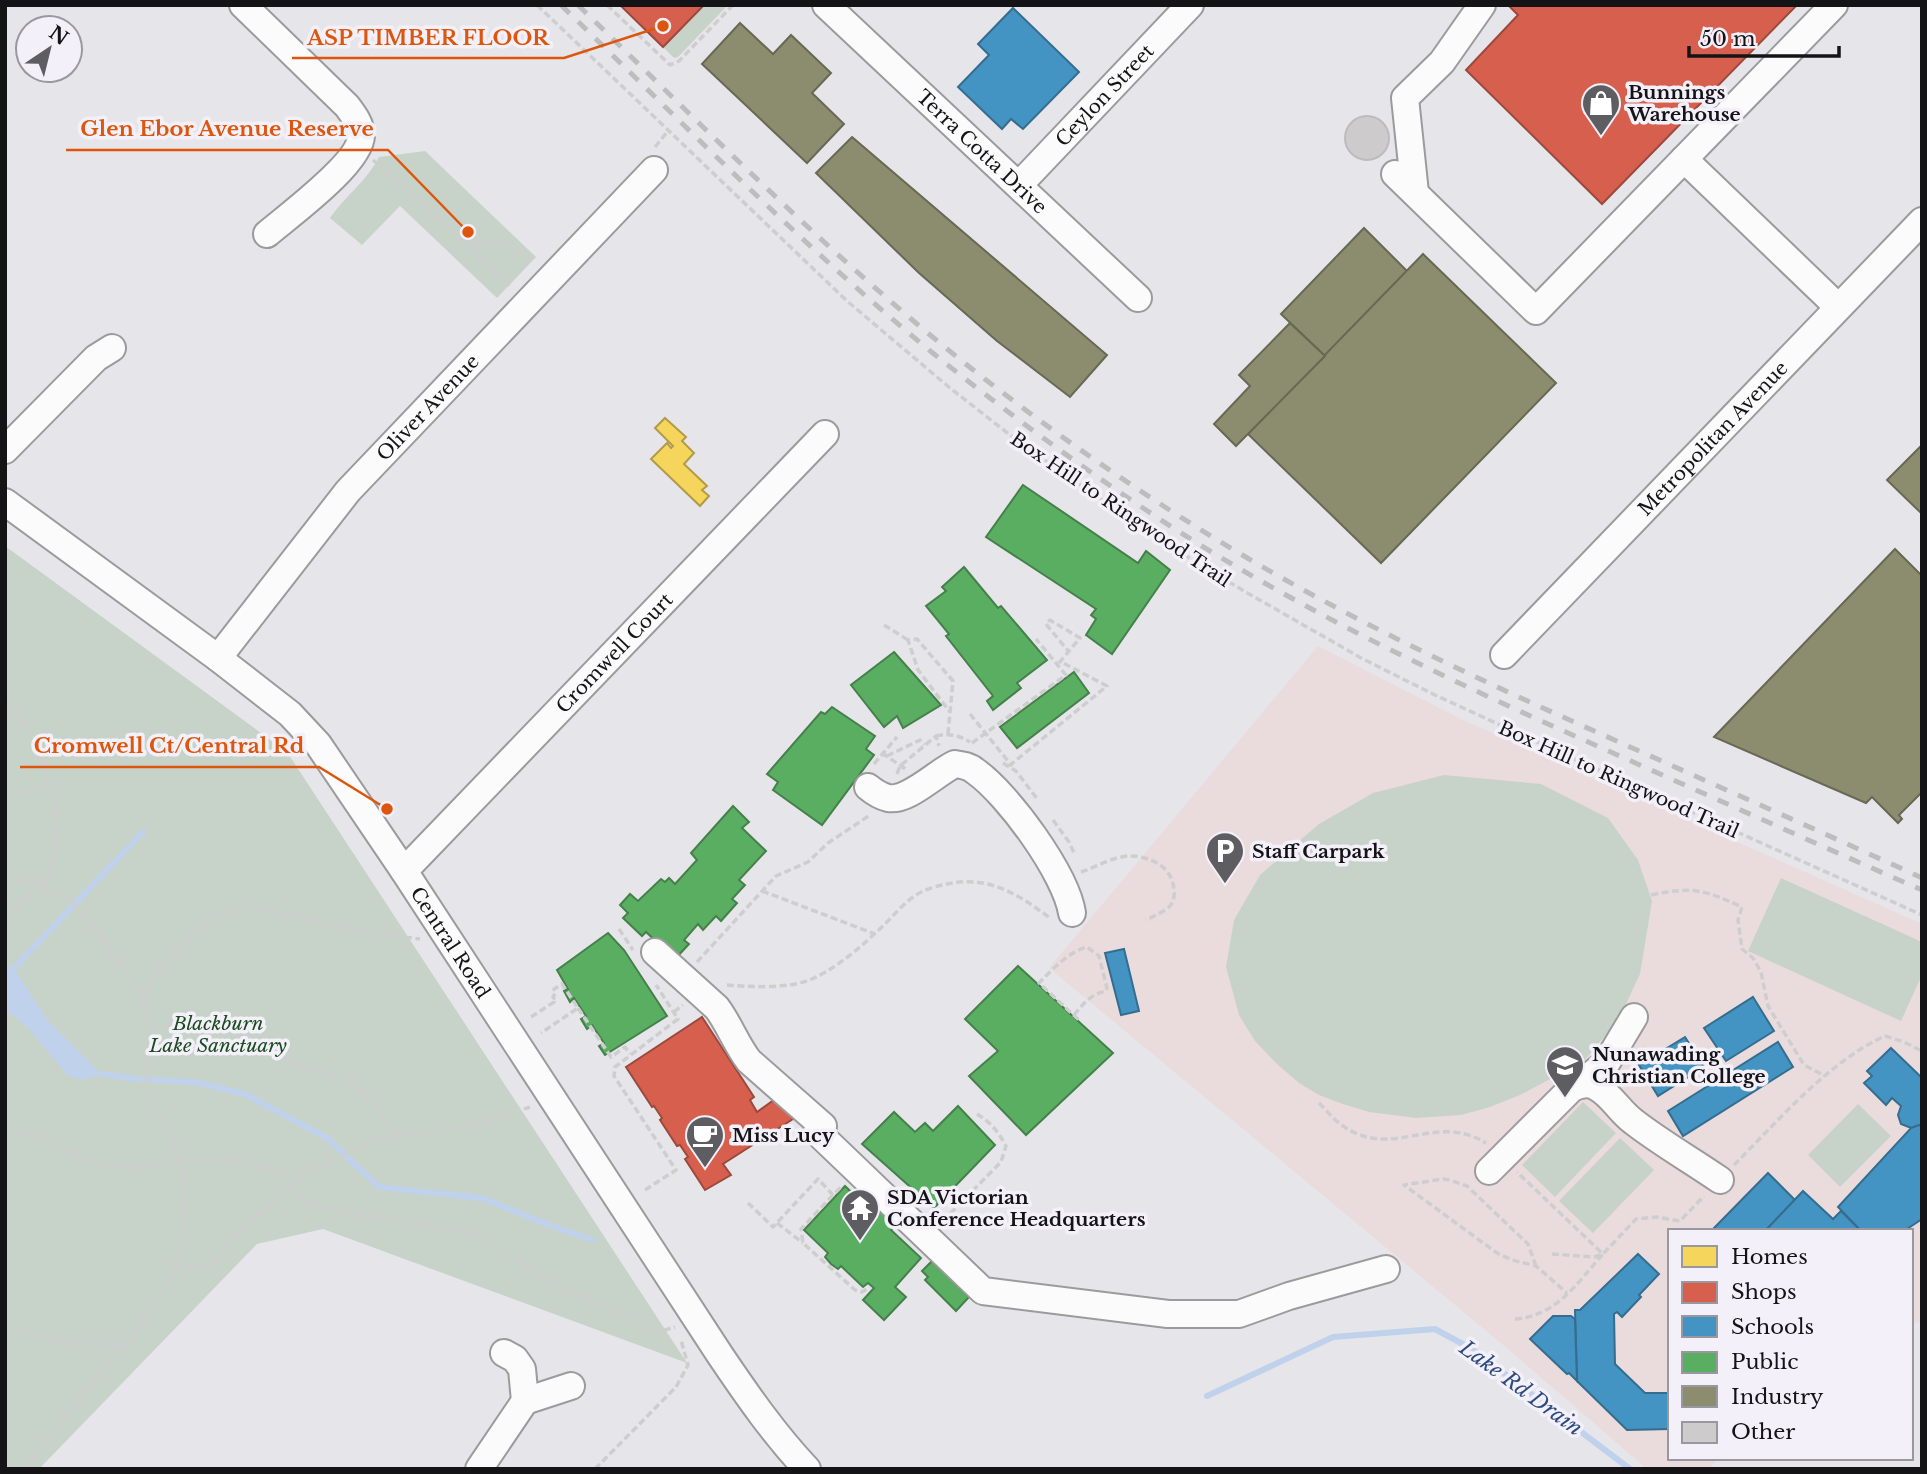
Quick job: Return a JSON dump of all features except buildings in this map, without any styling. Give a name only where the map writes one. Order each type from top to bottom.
[{"type":"street","points":[[243,5],[347,106],[357,120],[361,135],[359,147],[348,163],[267,234]]},
{"type":"street","name":"Terra Cotta Drive","points":[[826,5],[1138,298]]},
{"type":"street","name":"Ceylon Street","points":[[1019,185],[1190,5]]},
{"type":"street","points":[[1415,193],[1405,99],[1442,62],[1482,5]]},
{"type":"street","points":[[1395,174],[1536,311],[1834,5]]},
{"type":"street","points":[[1684,159],[1838,307]]},
{"type":"street","name":"Oliver Avenue","points":[[218,658],[348,491],[654,170]]},
{"type":"street","name":"Metropolitan Avenue","points":[[1504,655],[1922,221]]},
{"type":"street","points":[[5,450],[96,358],[111,348]]},
{"type":"street","name":"Cromwell Court","points":[[404,871],[825,434]]},
{"type":"street","name":"Central Road","points":[[5,502],[218,658],[290,714],[318,744],[755,1408],[807,1469]]},
{"type":"street","points":[[877,783],[897,799],[955,764],[973,769],[996,790],[1037,841],[1070,899],[1063,917]]},
{"type":"street","points":[[644,951],[703,988],[725,1018],[749,1061],[820,1129],[856,1171],[983,1291],[1168,1314],[1239,1314],[1289,1296],[1386,1269]]},
{"type":"street","points":[[1489,1171],[1572,1088],[1607,1062],[1633,1017]]},
{"type":"street","points":[[1579,1085],[1597,1087],[1635,1123],[1720,1180]]},
{"type":"street","points":[[504,1353],[515,1359],[522,1369],[525,1401]]},
{"type":"street","points":[[479,1469],[525,1401],[571,1386]]},
{"type":"path","name":"Box Hill to Ringwood Trail","points":[[537,5],[847,301],[950,388],[1028,449],[1161,541],[1363,659],[1435,695],[1922,915]]},
{"type":"path","points":[[607,5],[670,65],[679,61],[733,5]]},
{"type":"path","points":[[359,147],[466,242],[527,303]]},
{"type":"path","points":[[466,242],[511,243],[553,277]]},
{"type":"path","points":[[1059,663],[1069,652],[1080,638],[1050,620],[1046,624],[1069,652]]},
{"type":"path","points":[[884,625],[908,640],[917,639],[953,681],[948,734]]},
{"type":"path","points":[[971,744],[1066,674],[1036,639]]},
{"type":"path","points":[[908,640],[918,670],[950,712]]},
{"type":"path","points":[[1010,765],[1107,686],[1059,663]]},
{"type":"path","points":[[5,695],[40,750],[52,788],[58,836],[42,885],[5,919]]},
{"type":"path","points":[[970,714],[1043,807]]},
{"type":"path","points":[[936,736],[959,736],[981,749]]},
{"type":"path","points":[[703,988],[691,969],[776,876],[808,862],[828,843],[861,820],[889,810],[877,783],[897,737]]},
{"type":"path","points":[[887,757],[920,740],[924,746]]},
{"type":"path","points":[[1000,761],[1010,765]]},
{"type":"path","points":[[5,792],[52,788]]},
{"type":"path","points":[[1050,816],[1069,842],[1081,873],[1118,858],[1131,856],[1155,861],[1170,873],[1175,895],[1170,905],[1146,920]]},
{"type":"path","points":[[5,879],[42,885],[71,901],[92,924],[142,995],[148,1008],[151,1027],[147,1088],[149,1099],[176,1142],[181,1160],[182,1234],[175,1267],[149,1314],[92,1381],[25,1469]]},
{"type":"path","points":[[674,1012],[703,988],[795,985],[812,980],[859,949],[916,895],[935,887],[958,882],[979,882],[996,886],[1063,917]]},
{"type":"path","points":[[1651,895],[1668,891],[1698,890],[1742,907],[1738,920],[1742,948],[1753,958],[1761,972],[1768,1006],[1804,1065],[1825,1076]]},
{"type":"path","points":[[762,891],[875,934]]},
{"type":"path","points":[[142,995],[156,973],[204,923],[240,904],[375,934],[421,939],[441,929]]},
{"type":"path","points":[[619,929],[644,951]]},
{"type":"path","points":[[1074,1015],[1086,1000],[1106,991],[1107,988],[1099,956],[1087,947],[1063,960],[1039,983],[1081,1022]]},
{"type":"path","points":[[645,1190],[676,1170],[614,1076],[615,1067],[678,1019],[653,981]]},
{"type":"path","points":[[531,1017],[554,1002],[554,989],[562,984],[611,1057],[625,1047],[631,1055]]},
{"type":"path","points":[[541,1033],[578,1008]]},
{"type":"path","points":[[151,1027],[199,1028],[250,1037],[301,1067],[343,1077],[369,1096],[394,1136]]},
{"type":"path","points":[[1515,1319],[1544,1313],[1560,1301],[1636,1219],[1656,1217],[1681,1221],[1825,1076],[1869,1043],[1885,1036],[1922,1051]]},
{"type":"path","points":[[175,1267],[212,1266],[232,1238],[289,1187],[335,1159],[370,1143],[394,1136],[476,1125],[530,1107],[548,1092]]},
{"type":"path","points":[[927,1238],[1001,1162],[1005,1153],[1006,1146],[998,1130],[977,1114]]},
{"type":"path","points":[[5,1123],[52,1144],[118,1166],[163,1164],[205,1158],[237,1159],[300,1179]]},
{"type":"path","points":[[803,1242],[801,1229],[856,1171]]},
{"type":"path","points":[[748,1203],[773,1227],[818,1179],[833,1195]]},
{"type":"path","points":[[1536,1266],[1528,1244],[1466,1186],[1443,1179],[1404,1185],[1497,1253],[1536,1266],[1567,1293]]},
{"type":"path","points":[[289,1187],[309,1204],[372,1217],[460,1230],[501,1250],[553,1286],[626,1313],[658,1332],[677,1327],[688,1366],[676,1387],[595,1469]]},
{"type":"path","points":[[777,1223],[803,1242],[855,1290],[862,1292],[870,1287]]},
{"type":"path","points":[[1552,1254],[1594,1257],[1603,1254]]},
{"type":"path","points":[[5,1334],[13,1331],[69,1343],[125,1345]]},
{"type":"shaded area","name":"Nunawading Christian College","points":[[1318,646],[1463,720],[1922,924],[1922,1322],[1913,1323],[1913,1229],[1668,1229],[1668,1460],[1717,1460],[1709,1469],[1647,1469],[1502,1344],[1049,968]]},
{"type":"green space","points":[[704,5],[728,5],[674,58],[663,47]]},
{"type":"green space","points":[[425,151],[536,257],[497,298],[400,206],[362,245],[330,218],[379,157]]},
{"type":"green space","name":"Blackburn Lake Sanctuary","points":[[5,546],[287,752],[687,1363],[323,1229],[257,1244],[39,1469],[5,1469]]},
{"type":"green space","points":[[1444,775],[1541,784],[1608,818],[1638,860],[1652,901],[1640,974],[1619,1019],[1584,1061],[1520,1095],[1461,1115],[1416,1118],[1369,1112],[1319,1095],[1299,1083],[1255,1041],[1239,1015],[1226,967],[1234,920],[1260,875],[1319,824],[1373,793]]},
{"type":"green space","points":[[1781,878],[1922,942],[1922,975],[1901,1021],[1748,951]]},
{"type":"green space","points":[[1583,1102],[1616,1133],[1555,1197],[1522,1165]]},
{"type":"green space","points":[[1858,1104],[1891,1136],[1840,1187],[1808,1155]]},
{"type":"green space","points":[[1620,1138],[1654,1170],[1593,1233],[1559,1201]]},
{"type":"water","points":[[5,964],[14,968],[48,1021],[101,1074],[83,1080],[67,1075],[29,1029],[5,1009]]},
{"type":"waterway","points":[[14,968],[143,832]]},
{"type":"waterway","name":"Lake Rd Drain","points":[[101,1074],[195,1082],[245,1094],[327,1138],[379,1187],[482,1198],[593,1240]]},
{"type":"waterway","name":"Lake Rd Drain","points":[[1207,1396],[1333,1337],[1435,1329],[1472,1349],[1630,1469]]},
{"type":"railway","points":[[561,5],[744,183],[885,313],[1012,415],[1201,546],[1316,611],[1433,671],[1922,890]]},
{"type":"railway","points":[[578,5],[770,192],[920,327],[1032,415],[1156,501],[1272,572],[1433,657],[1922,878]]},
{"type":"place","name":"ASP TIMBER FLOOR","points":[[663,26]]},
{"type":"place","name":"Bunnings Warehouse","points":[[1601,137]]},
{"type":"place","name":"Glen Ebor Avenue Reserve","points":[[468,232]]},
{"type":"place","name":"Cromwell Ct/Central Rd","points":[[387,809]]},
{"type":"place","name":"Staff Carpark","points":[[1225,885]]},
{"type":"place","name":"Nunawading Christian College","points":[[1565,1099]]},
{"type":"place","name":"Miss Lucy","points":[[705,1169]]},
{"type":"place","name":"SDA Victorian Conference Headquarters","points":[[860,1242]]}]
